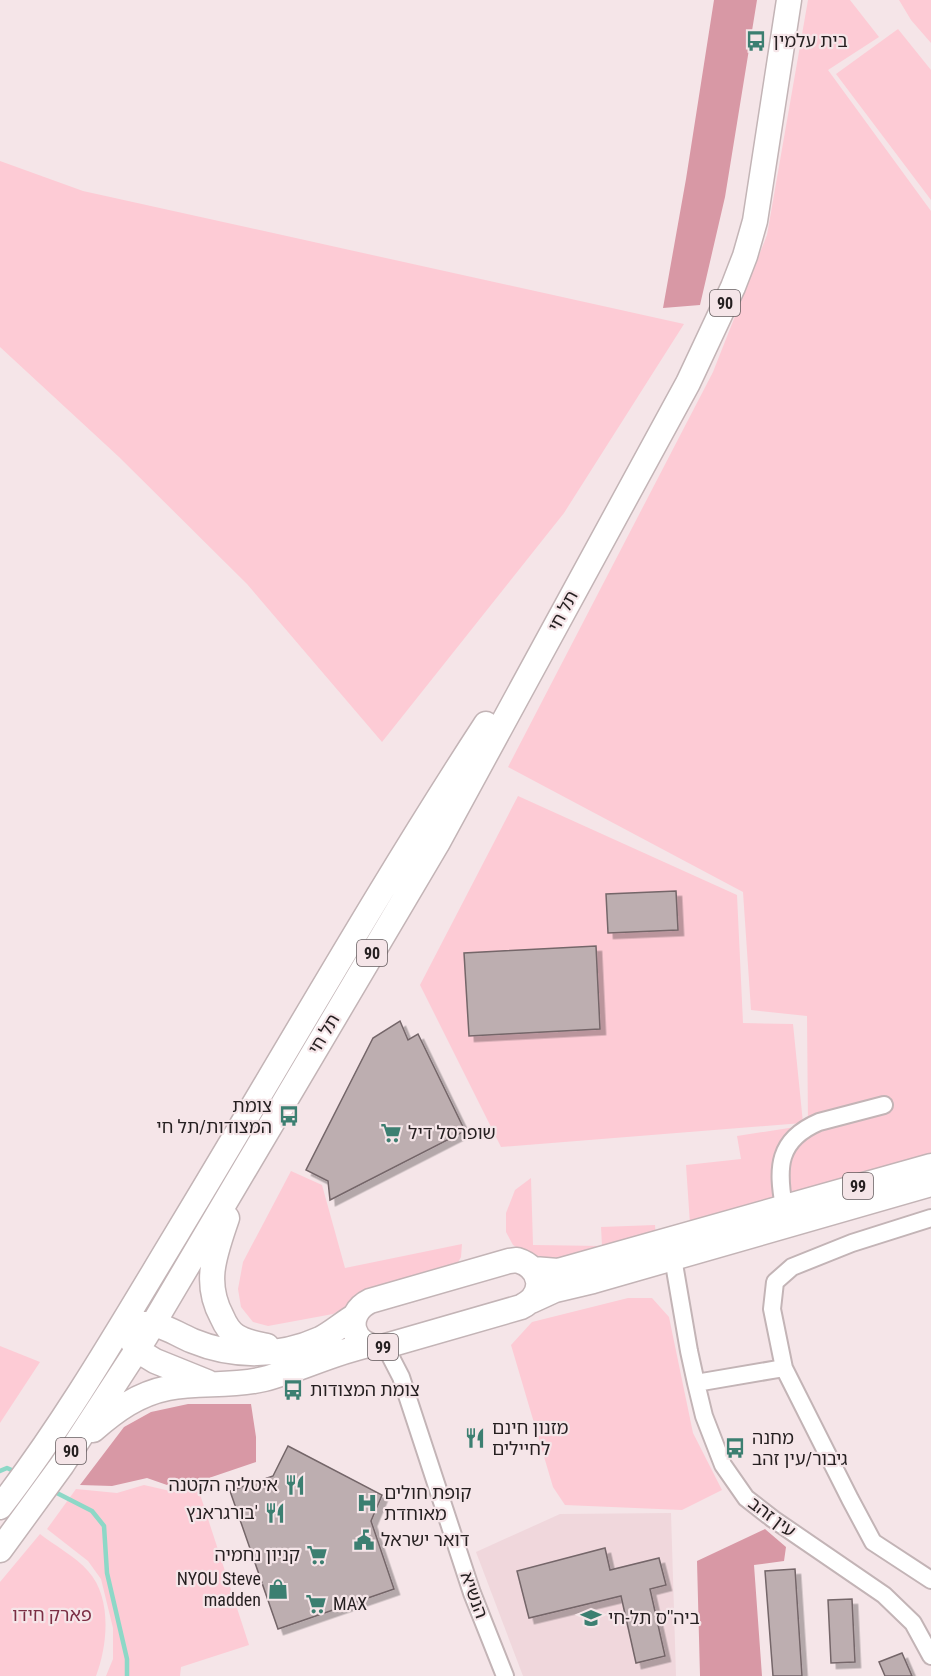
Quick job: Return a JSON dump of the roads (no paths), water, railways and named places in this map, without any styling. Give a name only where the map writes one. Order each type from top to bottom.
[{"type":"highway","name":"90","points":[[580,579],[688,383],[745,256],[755,221],[789,0]]},
{"type":"highway","name":"תל חי","points":[[0,1550],[74,1447],[154,1322],[437,844],[580,579]]},
{"type":"highway","name":"תל חי","points":[[0,1507],[41,1450],[123,1325],[425,817],[580,579]]},
{"type":"highway","name":"99","points":[[154,1322],[214,1349],[238,1353],[269,1353],[285,1350],[299,1347],[322,1337],[355,1316],[364,1304],[370,1301],[509,1261],[517,1260],[533,1269],[558,1271],[931,1166]]},
{"type":"highway","points":[[239,1178],[213,1262],[211,1285],[217,1308],[225,1324],[236,1336],[253,1343],[285,1350]]},
{"type":"highway","name":"99","points":[[137,1350],[155,1361],[202,1381],[224,1385],[265,1379],[344,1350],[386,1344],[521,1307],[555,1290],[931,1184]]},
{"type":"highway","points":[[531,1301],[538,1290],[538,1282],[533,1269]]},
{"type":"highway","name":"99","points":[[355,1316],[354,1330],[362,1342],[386,1344]]},
{"type":"highway","points":[[137,1350],[123,1325],[154,1322]]},
{"type":"highway","points":[[74,1447],[127,1403],[147,1394],[168,1388],[224,1385]]},
{"type":"street","points":[[784,1207],[779,1172],[782,1159],[794,1138],[819,1122],[884,1105]]},
{"type":"street","points":[[931,1218],[852,1243],[792,1267],[775,1282],[772,1309],[784,1368],[873,1542],[931,1580]]},
{"type":"street","name":"עין זהב","points":[[673,1258],[696,1383],[723,1465],[746,1498],[884,1595],[914,1623],[931,1656]]},
{"type":"street","name":"הנשיא","points":[[386,1344],[401,1377],[472,1593],[505,1676]]},
{"type":"street","points":[[696,1383],[784,1368]]},
{"type":"waterway","points":[[0,1471],[7,1468],[16,1472]]},
{"type":"waterway","points":[[53,1491],[92,1511],[104,1526],[107,1573],[127,1659],[127,1676]]},
{"type":"place","name":"בית עלמין","points":[[756,41]]},
{"type":"place","name":"צומת המצודות/תל חי","points":[[289,1116]]},
{"type":"place","name":"שופרסל דיל","points":[[391,1133]]},
{"type":"place","name":"צומת המצודות","points":[[293,1390]]},
{"type":"place","name":"מזנון חינם לחיילים","points":[[475,1438]]},
{"type":"place","name":"מחנה גיבור/עין זהב","points":[[735,1448]]},
{"type":"place","name":"איטליה הקטנה","points":[[295,1485]]},
{"type":"place","name":"קופת חולים מאוחדת","points":[[367,1503]]},
{"type":"place","name":"בורגראנץ'","points":[[275,1513]]},
{"type":"place","name":"דואר ישראל","points":[[364,1540]]},
{"type":"place","name":"קניון נחמיה","points":[[317,1555]]},
{"type":"place","name":"NYOU Steve madden","points":[[278,1589]]},
{"type":"place","name":"MAX","points":[[316,1604]]},
{"type":"place","name":"ביה''ס תל-חי","points":[[591,1618]]},
{"type":"park label","name":"פארק חידו","points":[[52,1615]]}]
